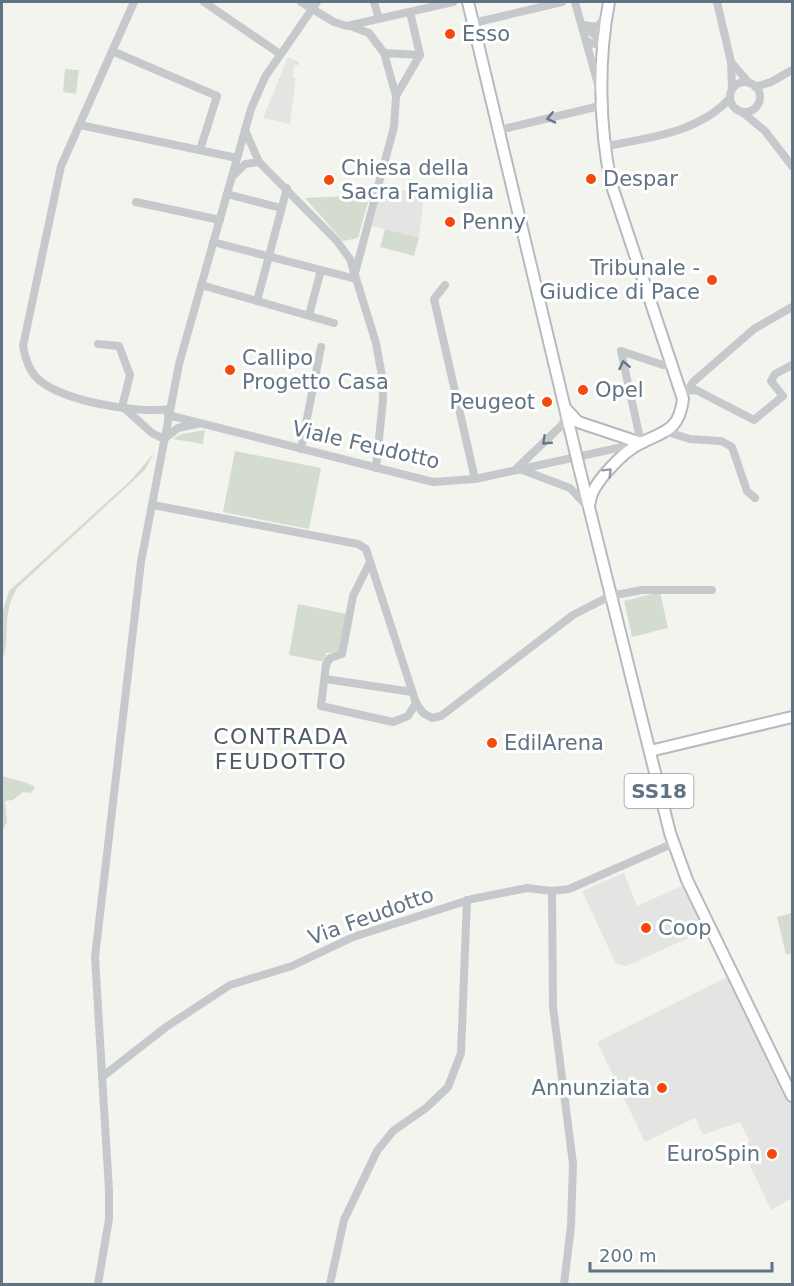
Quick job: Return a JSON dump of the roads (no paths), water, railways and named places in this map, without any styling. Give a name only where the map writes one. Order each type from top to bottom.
[{"type":"main road","name":"SS18","points":[[468,2],[610,596],[674,843],[687,880],[789,1081],[792,1096]]},
{"type":"main road","points":[[590,510],[591,493],[596,485],[640,443],[667,432],[682,413],[685,390],[673,364],[611,183],[606,146],[603,42],[609,2]]},
{"type":"main road","points":[[566,408],[578,422],[640,443]]},
{"type":"main road","points":[[650,751],[792,717]]},
{"type":"street","points":[[134,2],[61,166],[23,346],[26,359],[36,376],[55,391],[168,416]]},
{"type":"street","points":[[204,2],[280,54]]},
{"type":"street","points":[[301,2],[314,5],[334,22],[369,33],[384,53],[396,96],[394,127],[355,276]]},
{"type":"street","points":[[374,2],[378,19]]},
{"type":"street","points":[[349,25],[411,12],[427,5],[453,2]]},
{"type":"street","points":[[473,22],[562,2]]},
{"type":"street","points":[[499,130],[604,105],[575,2]]},
{"type":"street","points":[[717,2],[731,62],[733,106],[765,131],[792,166]]},
{"type":"street","points":[[98,1284],[109,1219],[95,957],[141,562],[168,416],[201,285],[245,130],[256,95],[280,54],[314,5]]},
{"type":"street","points":[[396,96],[420,55],[411,12]]},
{"type":"street","points":[[583,25],[597,27],[606,17]]},
{"type":"street","points":[[583,25],[603,42]]},
{"type":"street","points":[[586,41],[595,44],[603,42]]},
{"type":"street","points":[[112,51],[217,96],[200,150]]},
{"type":"street","points":[[384,53],[420,55]]},
{"type":"street","points":[[731,62],[752,85],[759,101],[765,131]]},
{"type":"street","points":[[717,112],[739,83],[752,85],[771,82],[792,70]]},
{"type":"street","points":[[606,146],[672,133],[717,112],[753,109],[771,82]]},
{"type":"street","points":[[80,125],[237,158]]},
{"type":"street","points":[[245,130],[259,162],[287,188],[342,247],[355,276],[376,343],[382,376],[383,400],[376,468]]},
{"type":"street","points":[[240,147],[254,153]]},
{"type":"street","points":[[240,147],[246,164]]},
{"type":"street","points":[[231,178],[239,168],[246,164],[259,162]]},
{"type":"street","points":[[257,301],[287,188]]},
{"type":"street","points":[[227,194],[281,208]]},
{"type":"street","points":[[136,202],[220,219]]},
{"type":"street","points":[[213,242],[321,270],[355,276]]},
{"type":"street","points":[[342,247],[363,243]]},
{"type":"street","points":[[309,315],[321,270]]},
{"type":"street","points":[[201,285],[334,322]]},
{"type":"street","points":[[445,285],[434,299],[475,479]]},
{"type":"street","points":[[685,390],[753,329],[792,307]]},
{"type":"street","points":[[98,344],[119,346],[129,375],[122,407]]},
{"type":"street","points":[[301,449],[321,347]]},
{"type":"street","points":[[640,443],[621,351],[663,365],[673,364]]},
{"type":"street","points":[[685,390],[696,390],[754,420],[783,396],[771,381],[775,374],[792,365]]},
{"type":"street","points":[[122,407],[149,430],[164,439]]},
{"type":"street","points":[[566,408],[563,423],[517,468],[570,488],[590,510]]},
{"type":"street","points":[[149,430],[149,419],[153,411]]},
{"type":"street","name":"Viale Feudotto","points":[[168,416],[433,482],[475,479],[517,468],[590,456],[640,443]]},
{"type":"street","points":[[164,439],[178,428],[194,423]]},
{"type":"street","points":[[667,432],[690,439],[721,441],[732,447],[747,491],[754,498]]},
{"type":"street","points":[[152,452],[162,451]]},
{"type":"street","points":[[153,505],[358,544],[366,549],[416,703],[423,713],[432,718],[441,716],[573,615],[610,596],[653,590],[712,590]]},
{"type":"street","points":[[369,564],[353,596],[342,654],[330,658],[327,665],[321,706],[393,722],[408,716],[416,703]]},
{"type":"street","points":[[326,679],[412,692]]},
{"type":"street","name":"Via Feudotto","points":[[102,1077],[166,1027],[230,985],[292,966],[353,937],[467,900],[527,888],[552,891],[569,889],[674,843]]},
{"type":"street","points":[[552,891],[553,1007],[573,1164],[571,1226],[564,1284]]},
{"type":"street","points":[[330,1284],[344,1220],[377,1151],[393,1131],[426,1108],[448,1087],[461,1053],[467,900]]},
{"type":"place","name":"Esso","points":[[450,34]]},
{"type":"place","name":"Despar","points":[[591,179]]},
{"type":"place","name":"Chiesa della Sacra Famiglia","points":[[329,180]]},
{"type":"place","name":"Penny","points":[[450,222]]},
{"type":"place","name":"Tribunale - Giudice di Pace","points":[[712,280]]},
{"type":"place","name":"Callipo Progetto Casa","points":[[230,370]]},
{"type":"place","name":"Opel","points":[[583,390]]},
{"type":"place","name":"Peugeot","points":[[547,402]]},
{"type":"place","name":"EdilArena","points":[[492,743]]},
{"type":"place","name":"Coop","points":[[646,928]]},
{"type":"place","name":"Annunziata","points":[[662,1088]]},
{"type":"place","name":"EuroSpin","points":[[772,1154]]},
{"type":"district","name":"CONTRADA FEUDOTTO","points":[[281,748]]}]
